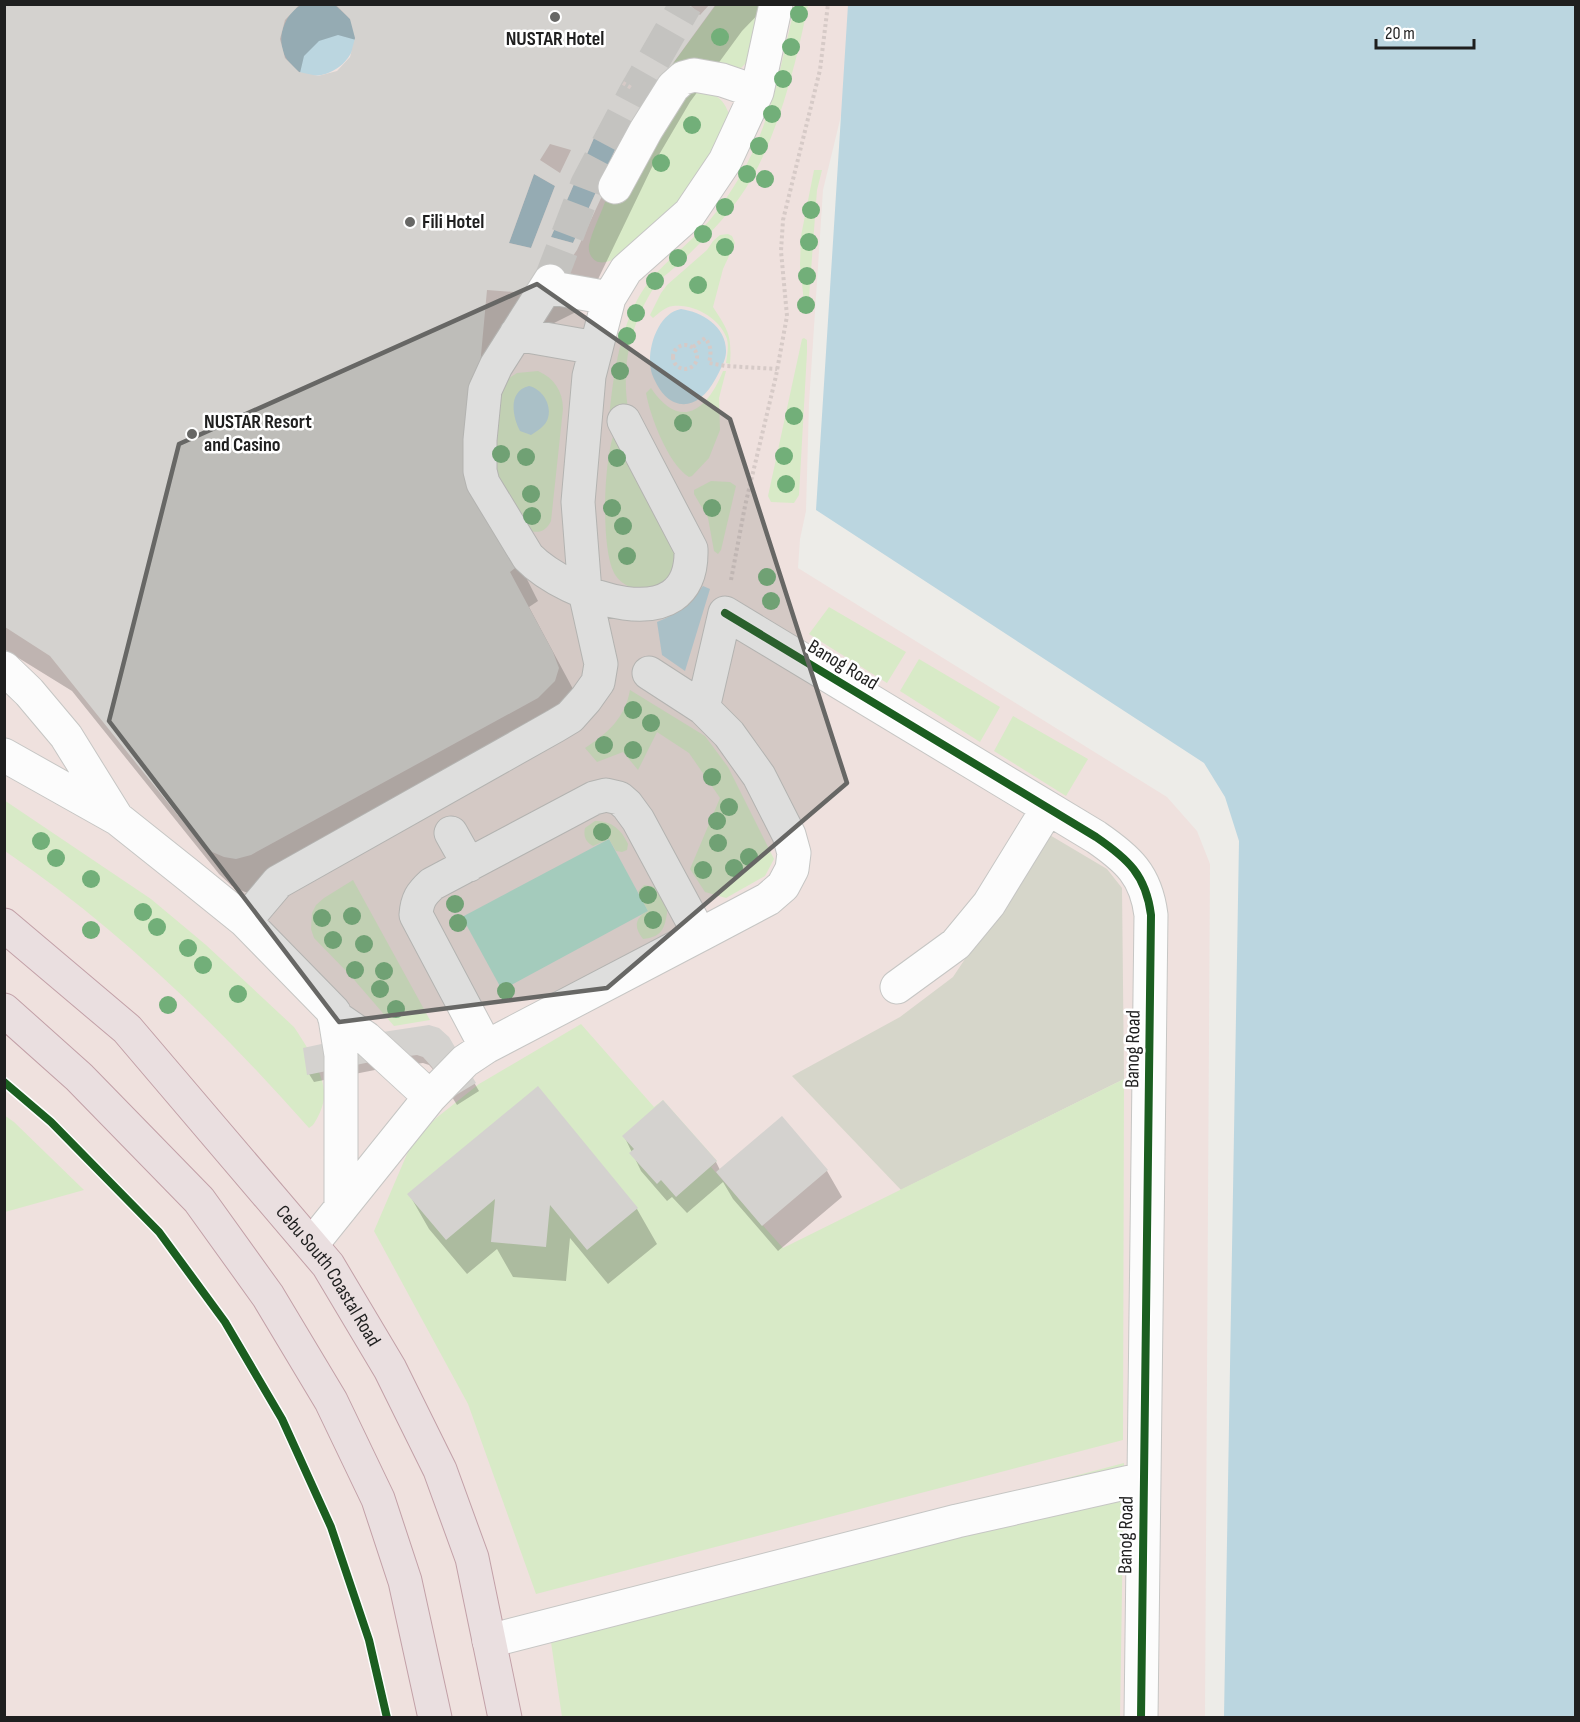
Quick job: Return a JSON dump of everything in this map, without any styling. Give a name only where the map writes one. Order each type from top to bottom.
[{"type":"highway","name":"Cebu South Coastal Road","points":[[4,925],[127,1029],[328,1265],[390,1370],[440,1470],[472,1558],[505,1718]]},
{"type":"highway","points":[[4,1010],[79,1077],[199,1200],[268,1296],[331,1401],[378,1499],[405,1581],[435,1718]]},
{"type":"street","points":[[245,921],[278,882],[570,717],[598,682],[601,664],[585,592],[578,502],[589,376],[609,298],[626,270],[690,213],[725,161],[757,92],[776,4]]},
{"type":"street","points":[[615,187],[646,130],[673,87],[683,78],[694,75],[722,80],[757,92]]},
{"type":"street","points":[[609,298],[548,284],[496,366],[485,390],[480,440],[480,471],[483,483],[528,557],[537,566],[585,592],[628,605],[651,604],[669,598],[687,582],[692,563],[691,549],[624,421]]},
{"type":"street","points":[[516,334],[596,348]]},
{"type":"street","points":[[703,708],[725,613]]},
{"type":"street","name":"Banog Road","points":[[725,613],[1121,854],[1138,873],[1148,895],[1151,915],[1141,1718]]},
{"type":"street","points":[[4,668],[29,692],[66,736],[118,819]]},
{"type":"street","points":[[312,1244],[429,1097],[465,1061],[486,1047],[768,899],[783,886],[792,869],[794,853],[789,835],[759,776],[729,734],[703,708],[649,673]]},
{"type":"street","points":[[4,755],[118,819],[245,921],[334,1012],[341,1055],[341,1208]]},
{"type":"street","points":[[486,1047],[416,915],[417,902],[422,893],[432,884],[594,798],[606,795],[619,798],[638,820],[700,935]]},
{"type":"street","points":[[897,987],[957,944],[988,903],[1048,808]]},
{"type":"street","points":[[451,833],[469,865]]},
{"type":"street","points":[[334,1016],[366,1038],[429,1097]]},
{"type":"street","points":[[489,1641],[957,1521],[1143,1479]]},
{"type":"path","points":[[725,613],[745,506],[787,316],[781,251],[783,220],[820,70],[828,4]]},
{"type":"path","points":[[623,84],[636,91]]},
{"type":"path","points":[[693,347],[698,360],[694,366],[681,369],[675,365],[674,351],[679,346],[693,347],[705,339],[711,350],[710,363],[777,369]]},
{"type":"highlighted area","points":[[537,284],[730,419],[847,783],[607,988],[339,1022],[109,721],[179,444]]},
{"type":"shaded area","points":[[5,5],[861,5],[862,29],[823,190],[809,403],[806,511],[800,539],[798,568],[1167,797],[1197,831],[1210,864],[1205,1717],[5,1718]]},
{"type":"shaded area","points":[[1043,831],[1107,869],[1122,888],[1124,1079],[901,1190],[792,1076],[900,1017],[953,977],[991,920]]},
{"type":"green space","points":[[716,5],[762,5],[749,60],[740,69],[671,66]]},
{"type":"green space","points":[[795,5],[808,5],[786,93],[762,158],[752,178],[730,210],[713,230],[655,286],[640,314],[630,345],[626,376],[628,408],[609,420],[620,346],[633,309],[652,278],[715,214],[750,158],[774,94]]},
{"type":"green space","points":[[690,90],[714,95],[726,107],[729,114],[710,152],[687,190],[656,228],[624,254],[613,260],[596,261],[590,254],[589,245],[605,202],[611,198],[622,203],[675,102]]},
{"type":"green space","points":[[814,170],[822,170],[817,190],[808,311],[805,312],[800,265],[801,236]]},
{"type":"green space","points":[[720,235],[732,236],[735,243],[723,269],[713,307],[728,333],[730,364],[726,363],[728,345],[724,332],[706,314],[689,307],[673,306],[662,310],[653,318],[650,315],[667,285],[707,250]]},
{"type":"green space","points":[[804,338],[807,340],[807,352],[799,495],[794,503],[771,502],[768,496]]},
{"type":"green space","points":[[538,371],[549,377],[557,386],[563,409],[551,521],[543,530],[533,532],[525,529],[495,471],[491,445],[503,382],[517,373]]},
{"type":"green space","points":[[723,371],[726,371],[719,398],[720,430],[709,458],[689,477],[681,471],[667,451],[651,414],[646,393],[651,388],[672,409],[682,412],[692,411],[709,397]]},
{"type":"green space","points":[[613,437],[616,438],[678,556],[667,584],[646,590],[632,588],[616,576],[611,565],[605,508],[607,466]]},
{"type":"green space","points":[[711,481],[730,482],[736,486],[721,550],[718,554],[714,551],[708,518],[694,494],[694,490]]},
{"type":"green space","points":[[829,607],[906,652],[887,683],[809,634]]},
{"type":"green space","points":[[919,659],[1000,707],[980,742],[900,691]]},
{"type":"green space","points":[[630,690],[705,736],[728,767],[774,859],[765,876],[726,898],[705,892],[690,869],[720,798],[689,753],[657,732],[638,770],[623,752],[597,762],[585,748],[601,737],[620,717]]},
{"type":"green space","points":[[1013,716],[1088,759],[1066,796],[994,751]]},
{"type":"green space","points":[[4,800],[151,899],[206,945],[294,1027],[312,1057],[323,1082],[323,1104],[313,1125],[309,1128],[203,1015],[127,945],[47,881],[5,851]]},
{"type":"green space","points":[[595,821],[606,822],[619,830],[628,844],[627,850],[616,851],[609,839],[593,846],[589,843],[585,836],[585,828]]},
{"type":"green space","points":[[609,839],[648,911],[502,990],[462,917]]},
{"type":"green space","points":[[353,880],[430,1020],[394,1026],[314,938],[311,929],[312,913],[316,905]]},
{"type":"green space","points":[[644,885],[655,887],[668,907],[665,925],[660,933],[643,939],[637,924],[640,917],[648,911],[638,891]]},
{"type":"green space","points":[[581,1024],[654,1107],[663,1100],[717,1161],[711,1167],[783,1248],[1124,1079],[1123,1440],[536,1594],[468,1404],[374,1231],[410,1147],[435,1119],[479,1084]]},
{"type":"green space","points":[[4,1115],[14,1122],[84,1190],[5,1212]]},
{"type":"green space","points":[[1124,1463],[1120,1717],[562,1717],[547,1615]]},
{"type":"water","points":[[304,4],[336,6],[350,19],[355,31],[355,42],[344,63],[323,75],[311,76],[299,72],[283,52],[281,36],[285,23],[293,11]]},
{"type":"water","points":[[848,5],[1575,5],[1575,1717],[1224,1717],[1239,841],[1225,797],[1204,763],[816,510]]},
{"type":"water","points":[[597,131],[619,141],[573,243],[551,237]]},
{"type":"water","points":[[534,174],[555,186],[531,248],[509,243]]},
{"type":"water","points":[[681,309],[697,313],[712,322],[722,335],[726,352],[716,378],[708,390],[691,403],[682,404],[674,402],[658,387],[650,365],[652,345],[659,326],[665,318]]},
{"type":"water","points":[[529,386],[542,394],[549,408],[545,423],[531,435],[520,431],[514,411],[515,398],[518,393]]},
{"type":"water","points":[[703,586],[710,589],[685,671],[662,655],[657,622],[683,607]]},
{"type":"building","name":"NUSTAR Resort and Casino","points":[[5,4],[300,4],[285,20],[280,39],[285,58],[299,72],[318,76],[337,71],[350,57],[355,38],[350,19],[335,4],[689,4],[700,15],[710,4],[716,4],[671,66],[633,129],[577,250],[560,275],[526,293],[487,290],[473,442],[519,565],[510,572],[553,652],[559,668],[555,681],[538,698],[251,855],[236,859],[210,851],[197,839],[50,656],[5,627]],"holes":[[[597,131],[619,141],[573,243],[551,237]],[[550,144],[571,150],[560,173],[540,160]],[[534,174],[555,186],[531,248],[509,243]]]},
{"type":"building","points":[[429,1025],[439,1028],[449,1037],[476,1083],[451,1098],[432,1067],[423,1057],[417,1055],[307,1075],[303,1048],[363,1035]]},
{"type":"building","points":[[538,1086],[638,1208],[587,1250],[550,1205],[546,1247],[491,1242],[495,1199],[446,1240],[407,1194]]},
{"type":"building","points":[[663,1100],[717,1161],[676,1197],[661,1180],[657,1184],[629,1153],[634,1149],[622,1136]]},
{"type":"building","points":[[782,1116],[828,1170],[762,1226],[716,1172]]},
{"type":"tunnel","points":[[550,281],[587,184],[636,91],[686,4]]},
{"type":"cycle path","points":[[725,613],[1096,837],[1134,869],[1145,889],[1151,915],[1141,1718]]},
{"type":"cycle path","points":[[4,1082],[51,1122],[159,1232],[225,1322],[282,1419],[331,1527],[369,1640],[387,1718]]},
{"type":"place","name":"NUSTAR Hotel","points":[[555,17]]},
{"type":"place","name":"Fili Hotel","points":[[410,222]]},
{"type":"place","name":"NUSTAR Resort and Casino","points":[[192,434]]}]
